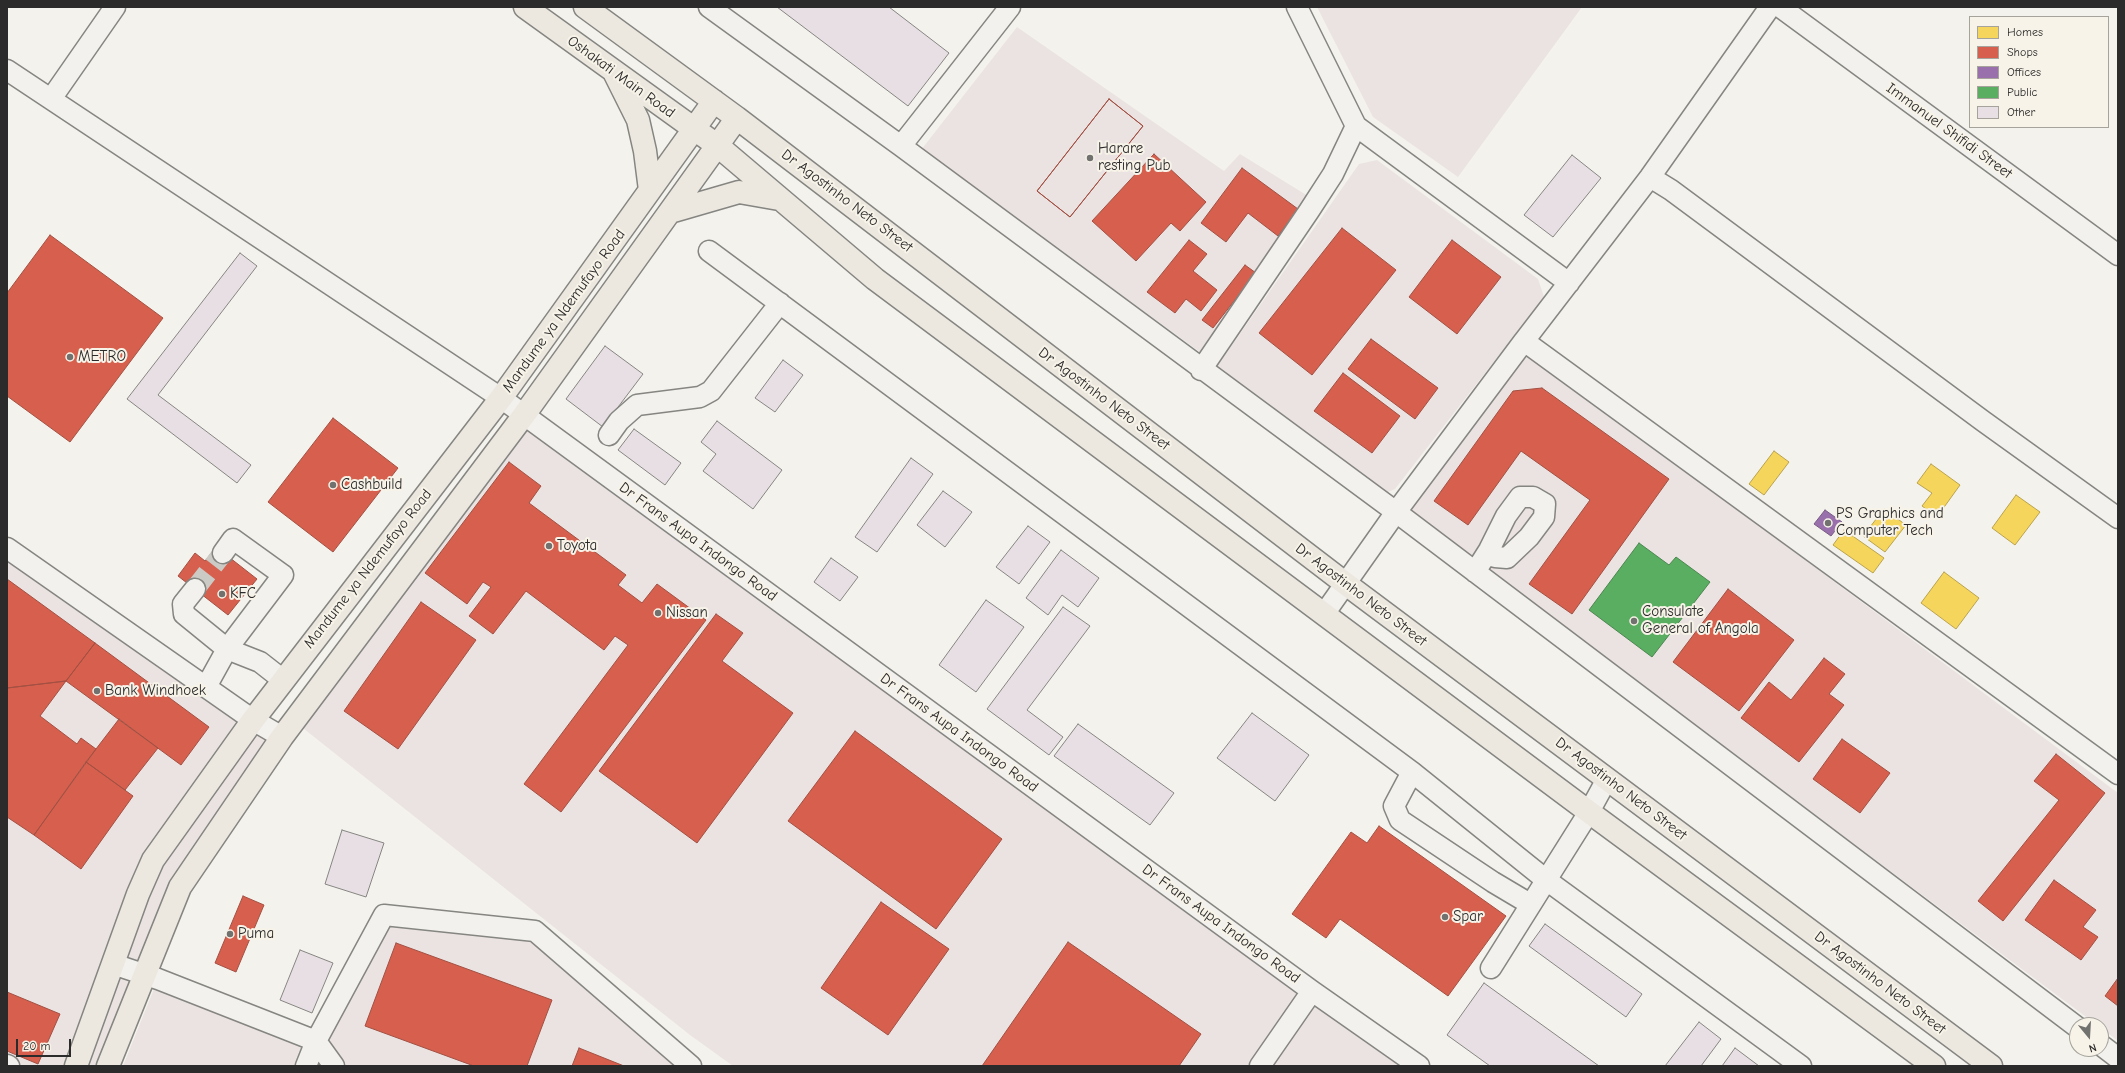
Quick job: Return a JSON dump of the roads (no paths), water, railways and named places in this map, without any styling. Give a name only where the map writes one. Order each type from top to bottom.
[{"type":"main road","name":"Oshakati Main Road","points":[[525,7],[718,146]]},
{"type":"main road","points":[[584,7],[737,118]]},
{"type":"main road","points":[[614,71],[638,120],[645,151],[650,190]]},
{"type":"main road","name":"Mandume ya Ndemufayo Road","points":[[76,1066],[138,894],[153,860],[283,680],[500,398],[714,101]]},
{"type":"main road","name":"Mandume ya Ndemufayo Road","points":[[108,1066],[180,887],[282,737],[524,415],[737,118]]},
{"type":"main road","name":"Dr Agostinho Neto Street","points":[[737,118],[1346,584],[1991,1066]]},
{"type":"main road","points":[[718,146],[875,279],[1589,812],[1934,1066]]},
{"type":"main road","points":[[670,212],[739,192],[781,199]]},
{"type":"street","points":[[51,99],[115,7]]},
{"type":"street","points":[[709,7],[901,146],[1396,512],[2069,1021]]},
{"type":"street","points":[[901,146],[1010,7]]},
{"type":"street","points":[[1297,7],[1356,126],[1569,283]]},
{"type":"street","points":[[1324,614],[1396,512],[1524,341],[1650,177],[1770,7]]},
{"type":"street","name":"Immanuel Shifidi Street","points":[[1780,7],[2118,254]]},
{"type":"street","name":"Dr Frans Aupa Indongo Road","points":[[7,70],[500,398],[1312,991],[1419,1066]]},
{"type":"street","points":[[1202,370],[1310,211],[1333,174],[1356,126]]},
{"type":"street","points":[[1650,177],[1670,190],[1983,421],[2118,518]]},
{"type":"street","points":[[709,251],[1412,772],[1545,879],[1801,1066]]},
{"type":"street","points":[[609,435],[620,421],[637,405],[700,397],[711,391],[780,303]]},
{"type":"street","points":[[1524,341],[2118,774]]},
{"type":"street","points":[[206,687],[227,648],[283,575],[233,539],[223,553]]},
{"type":"street","points":[[7,548],[253,720],[282,737]]},
{"type":"street","points":[[1475,572],[1489,550]]},
{"type":"street","points":[[195,589],[183,604],[184,614],[227,648],[260,662],[283,680]]},
{"type":"street","points":[[1412,772],[1394,806],[1400,820],[1493,882],[1530,904]]},
{"type":"street","points":[[1491,968],[1545,879],[1589,812],[1607,779]]},
{"type":"street","points":[[306,1066],[316,1041],[384,915],[535,931],[691,1066]]},
{"type":"street","points":[[113,964],[144,974],[316,1041],[334,1066]]},
{"type":"street","points":[[1260,1066],[1312,991]]},
{"type":"street","points":[[2109,1051],[2118,1058]]},
{"type":"tunnel","points":[[195,589],[223,553]]},
{"type":"place","name":"Harare resting Pub","points":[[1090,158]]},
{"type":"place","name":"METRO","points":[[70,357]]},
{"type":"place","name":"Cashbuild","points":[[333,485]]},
{"type":"place","name":"PS Graphics and Computer Tech","points":[[1828,523]]},
{"type":"place","name":"Toyota","points":[[549,546]]},
{"type":"place","name":"KFC","points":[[222,594]]},
{"type":"place","name":"Nissan","points":[[658,613]]},
{"type":"place","name":"Consulate General of Angola","points":[[1634,621]]},
{"type":"place","name":"Bank Windhoek","points":[[97,691]]},
{"type":"place","name":"Spar","points":[[1445,917]]},
{"type":"place","name":"Puma","points":[[230,934]]}]
